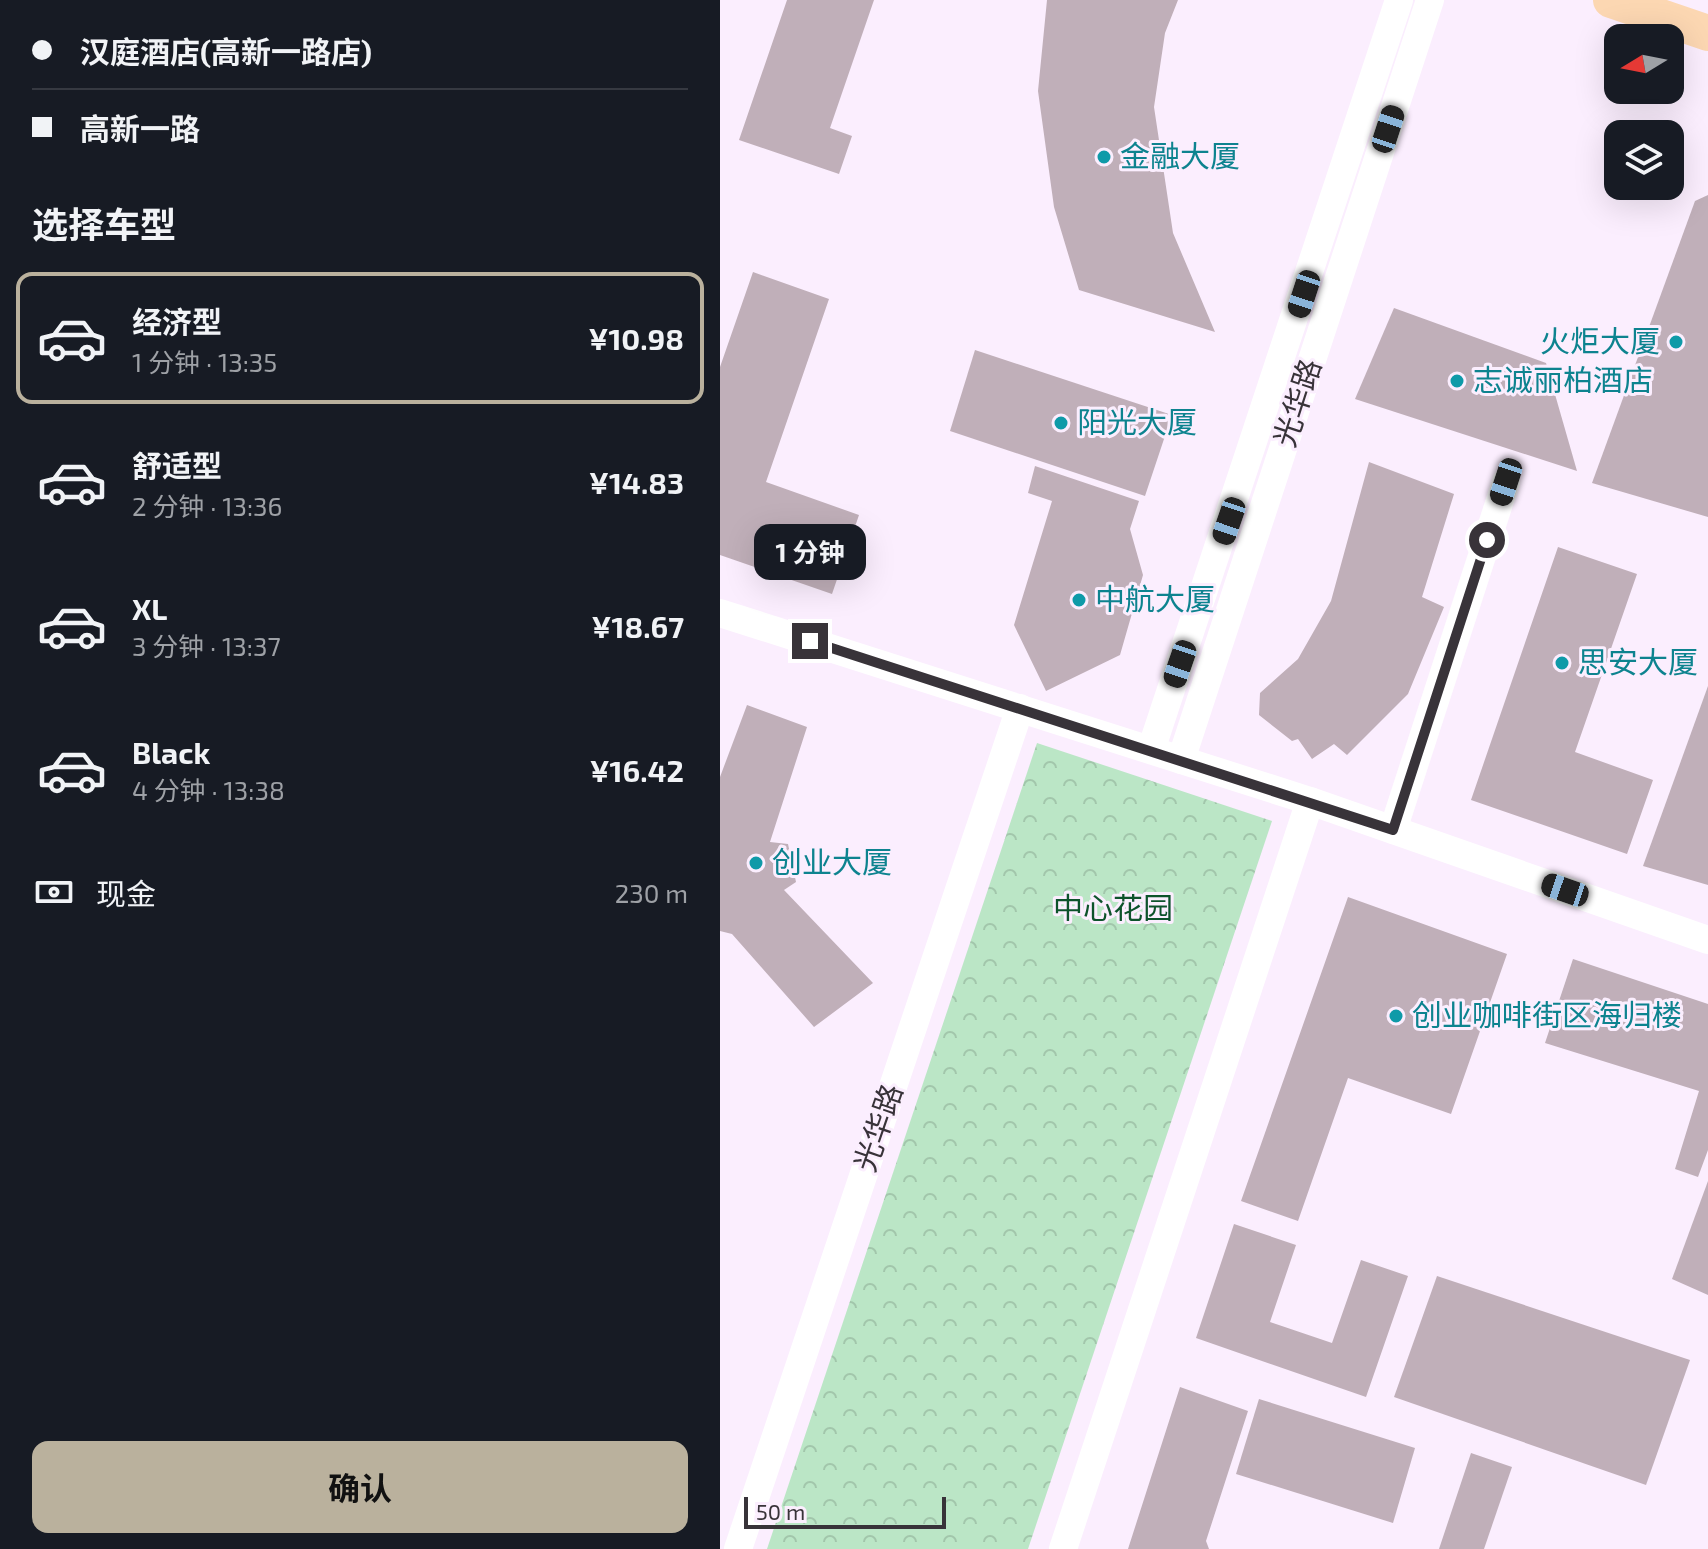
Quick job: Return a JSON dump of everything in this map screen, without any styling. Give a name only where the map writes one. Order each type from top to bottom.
[{"type":"main road","points":[[1611,0],[1708,33]]},
{"type":"street","name":"光华路","points":[[1151,750],[1399,0]]},
{"type":"street","name":"光华路","points":[[1181,760],[1430,0]]},
{"type":"street","points":[[1393,830],[1506,482]]},
{"type":"street","points":[[720,613],[1310,801],[1708,940]]},
{"type":"street","name":"光华路","points":[[738,1549],[1020,708]]},
{"type":"street","points":[[1063,1549],[1310,801]]},
{"type":"green space","name":"中心花园","points":[[1037,743],[1272,821],[1028,1549],[767,1549]]},
{"type":"building","points":[[787,0],[874,0],[830,128],[852,136],[839,174],[739,140]]},
{"type":"building","name":"金融大厦","points":[[1047,0],[1178,0],[1165,33],[1154,107],[1173,233],[1215,332],[1079,290],[1054,207],[1038,91]]},
{"type":"building","name":"火炬大厦","points":[[1708,195],[1708,517],[1592,483],[1695,201]]},
{"type":"building","points":[[753,272],[829,299],[766,482],[859,515],[832,594],[720,555],[720,367]]},
{"type":"building","name":"志诚丽柏酒店","points":[[1394,308],[1546,363],[1577,471],[1355,399]]},
{"type":"building","name":"阳光大厦","points":[[975,350],[1172,415],[1145,496],[950,431]]},
{"type":"building","points":[[1369,462],[1454,494],[1422,597],[1444,607],[1408,694],[1347,755],[1334,744],[1312,759],[1298,739],[1292,741],[1259,715],[1260,693],[1298,659],[1331,601]]},
{"type":"building","name":"中航大厦","points":[[1035,466],[1139,501],[1130,529],[1143,575],[1120,655],[1046,691],[1014,625],[1052,501],[1028,493]]},
{"type":"building","name":"思安大厦","points":[[1558,547],[1637,574],[1575,752],[1653,780],[1627,854],[1471,800]]},
{"type":"building","points":[[1708,686],[1708,885],[1643,866]]},
{"type":"building","name":"创业大厦","points":[[747,705],[807,727],[770,842],[788,844],[796,882],[784,890],[873,983],[814,1027],[732,934],[720,931],[720,777]]},
{"type":"building","name":"创业咖啡街区海归楼","points":[[1348,897],[1507,954],[1451,1114],[1348,1078],[1298,1221],[1241,1201]]},
{"type":"building","points":[[1573,959],[1708,1004],[1708,1150],[1698,1177],[1675,1169],[1699,1091],[1545,1043]]},
{"type":"building","points":[[1708,1181],[1708,1295],[1672,1279]]},
{"type":"building","points":[[1234,1224],[1296,1245],[1270,1322],[1332,1343],[1361,1260],[1408,1276],[1366,1397],[1196,1338]]},
{"type":"building","points":[[1437,1276],[1690,1360],[1646,1485],[1394,1397]]},
{"type":"building","points":[[1180,1387],[1248,1411],[1206,1541],[1209,1549],[1128,1549]]},
{"type":"building","points":[[1259,1399],[1415,1448],[1393,1523],[1236,1474]]},
{"type":"building","points":[[1471,1453],[1512,1467],[1484,1549],[1439,1549]]},
{"type":"place","name":"金融大厦","points":[[1104,157]]},
{"type":"place","name":"火炬大厦","points":[[1676,342]]},
{"type":"place","name":"志诚丽柏酒店","points":[[1457,381]]},
{"type":"place","name":"阳光大厦","points":[[1061,423]]},
{"type":"place","name":"中航大厦","points":[[1079,600]]},
{"type":"place","name":"思安大厦","points":[[1562,663]]},
{"type":"place","name":"创业大厦","points":[[756,863]]},
{"type":"place","name":"创业咖啡街区海归楼","points":[[1396,1016]]},
{"type":"route","points":[[810,641],[1393,830],[1487,540]]}]
